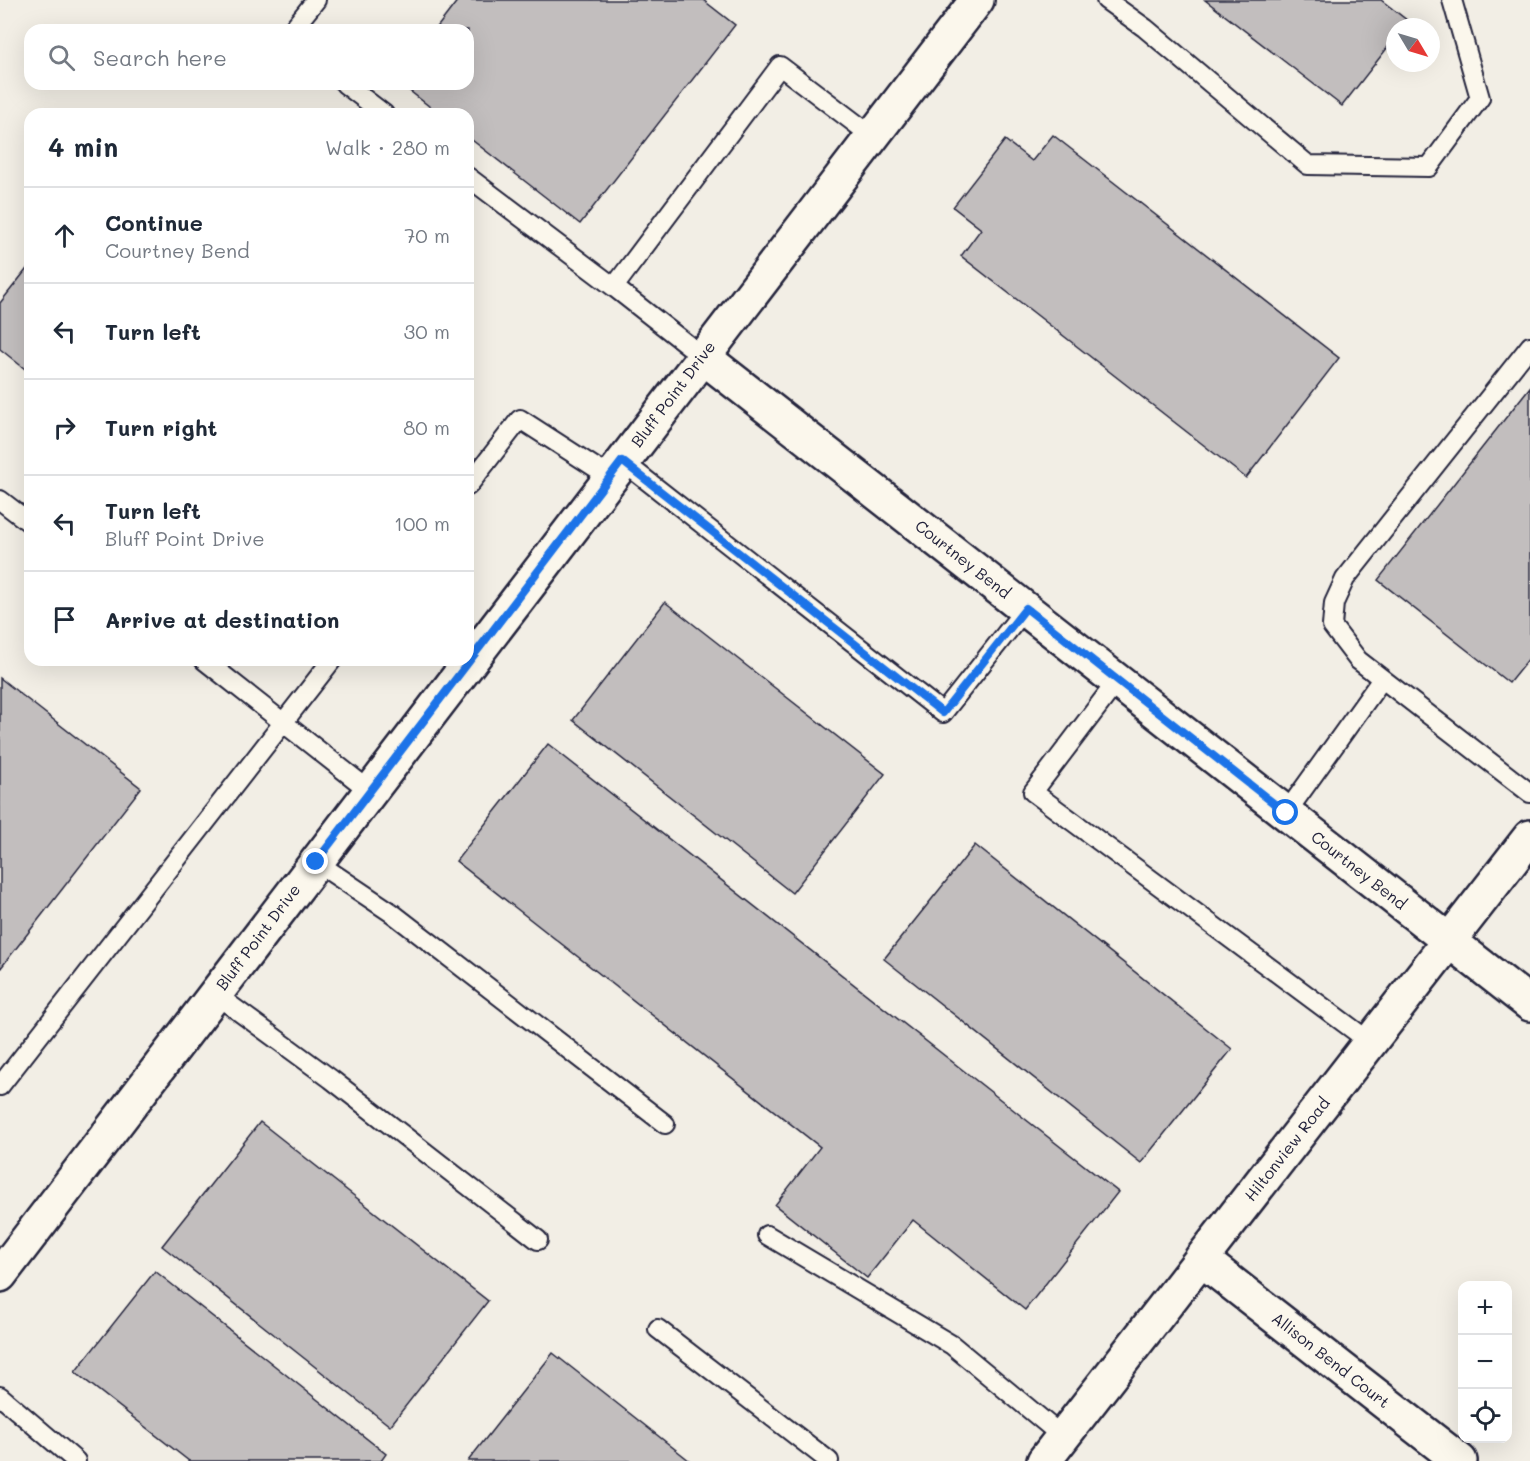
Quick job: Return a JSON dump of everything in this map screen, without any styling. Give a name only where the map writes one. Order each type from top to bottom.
[{"type":"street","name":"Bluff Point Drive","points":[[474,655],[977,0]]},
{"type":"street","name":"Courtney Bend","points":[[702,356],[1530,1004]]},
{"type":"street","name":"Bluff Point Drive","points":[[0,1275],[465,666]]},
{"type":"street","name":"Hiltonview Road","points":[[1054,1449],[1530,837]]},
{"type":"street","name":"Allison Bend Court","points":[[1201,1259],[1460,1461]]},
{"type":"lane","points":[[297,24],[316,0]]},
{"type":"lane","points":[[1106,0],[1145,28],[1308,165],[1429,166],[1480,98],[1452,0]]},
{"type":"lane","points":[[614,287],[780,66],[872,136]]},
{"type":"lane","points":[[353,90],[376,108]]},
{"type":"lane","points":[[474,182],[702,356]]},
{"type":"lane","points":[[1530,346],[1346,579],[1334,603],[1332,626],[1358,660],[1530,793]]},
{"type":"lane","points":[[474,478],[520,419],[616,469],[943,713],[1026,608]]},
{"type":"lane","points":[[0,500],[24,518]]},
{"type":"lane","points":[[212,666],[370,791]]},
{"type":"lane","points":[[0,1086],[327,666]]},
{"type":"lane","points":[[1286,813],[1382,679]]},
{"type":"lane","points":[[1118,680],[1033,792],[1370,1042]]},
{"type":"lane","points":[[316,862],[392,913],[665,1124]]},
{"type":"lane","points":[[215,994],[331,1079],[538,1240]]},
{"type":"lane","points":[[767,1234],[951,1346],[1054,1449]]},
{"type":"lane","points":[[658,1329],[829,1461]]},
{"type":"lane","points":[[0,1396],[76,1461]]},
{"type":"building","points":[[458,0],[703,0],[735,25],[580,224],[474,142],[474,108],[431,108],[409,90],[474,90],[474,24],[440,24]]},
{"type":"building","points":[[1205,0],[1381,0],[1404,18],[1386,18],[1386,50],[1342,106]]},
{"type":"building","points":[[1053,135],[1339,358],[1246,478],[961,256],[981,229],[953,207],[1005,140],[1032,161]]},
{"type":"building","points":[[24,273],[24,368],[0,349],[0,303]]},
{"type":"building","points":[[1530,387],[1530,657],[1509,683],[1378,580]]},
{"type":"building","points":[[665,602],[885,774],[792,893],[573,720]]},
{"type":"building","points":[[0,678],[141,788],[0,969]]},
{"type":"building","points":[[548,744],[1118,1192],[1025,1310],[913,1220],[867,1278],[775,1205],[820,1147],[456,861]]},
{"type":"building","points":[[975,845],[1232,1049],[1141,1163],[884,959]]},
{"type":"building","points":[[260,1122],[488,1301],[390,1426],[162,1246]]},
{"type":"building","points":[[155,1271],[386,1454],[381,1461],[189,1461],[75,1372]]},
{"type":"building","points":[[553,1353],[690,1461],[468,1461]]},
{"type":"route","points":[[316,862],[622,461],[943,713],[1026,608],[1286,813]]}]
